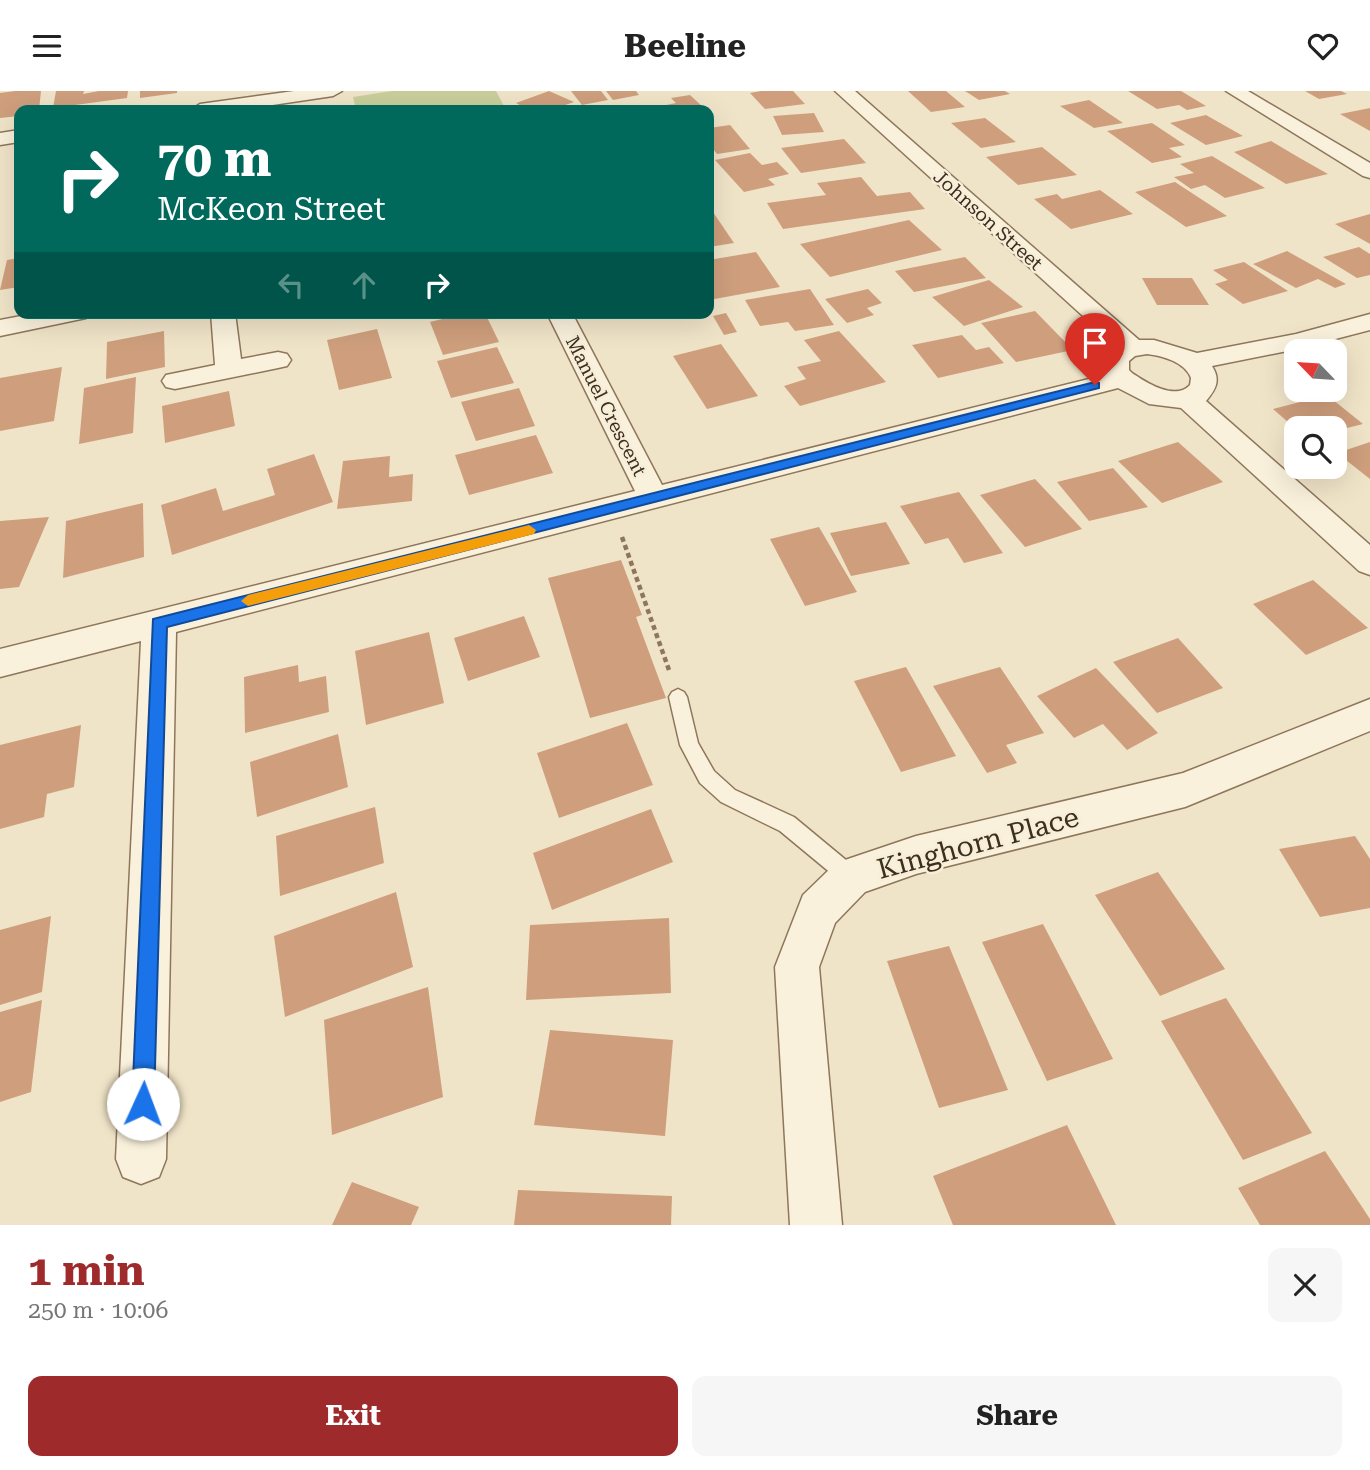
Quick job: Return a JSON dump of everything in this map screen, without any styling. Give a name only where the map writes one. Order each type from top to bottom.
[{"type":"street","points":[[235,105],[333,91]]},
{"type":"street","name":"Johnson Street","points":[[844,91],[1133,348]]},
{"type":"street","points":[[1236,91],[1370,172]]},
{"type":"street","points":[[0,328],[47,319]]},
{"type":"street","points":[[224,319],[229,370]]},
{"type":"street","name":"Manuel Crescent","points":[[562,319],[654,498]]},
{"type":"street","points":[[1192,362],[1297,341],[1370,321]]},
{"type":"street","points":[[1133,348],[1159,348],[1192,362],[1201,370],[1203,386],[1198,393],[1186,398],[1160,398],[1144,394],[1121,379],[1114,365],[1116,359],[1133,348]]},
{"type":"street","points":[[175,381],[278,360]]},
{"type":"street","points":[[0,663],[1121,379]]},
{"type":"street","points":[[1186,398],[1370,563]]},
{"type":"street","points":[[141,1159],[159,623]]},
{"type":"street","name":"Kinghorn Place","points":[[816,1225],[797,967],[818,909],[850,877],[916,855],[1185,790],[1370,715]]},
{"type":"lane","points":[[678,697],[689,745],[707,777],[728,796],[787,824],[850,877]]},
{"type":"path","points":[[609,510],[625,543],[678,697]]},
{"type":"green space","points":[[392,91],[496,91],[503,105],[355,105],[353,97]]},
{"type":"building","points":[[41,91],[40,105],[14,105],[14,117],[0,118],[0,93]]},
{"type":"building","points":[[56,91],[84,91],[83,94],[128,91],[127,98],[54,105]]},
{"type":"building","points":[[140,91],[177,91],[177,93],[140,98]]},
{"type":"building","points":[[549,91],[574,102],[565,105],[516,103]]},
{"type":"building","points":[[571,91],[601,91],[608,100],[582,105]]},
{"type":"building","points":[[606,91],[636,91],[639,95],[613,100]]},
{"type":"building","points":[[793,91],[805,104],[765,109],[750,93]]},
{"type":"building","points":[[908,91],[946,91],[965,107],[931,112]]},
{"type":"building","points":[[965,91],[1005,91],[1010,94],[979,100]]},
{"type":"building","points":[[1128,91],[1181,91],[1206,106],[1187,110],[1179,105],[1157,109]]},
{"type":"building","points":[[1305,91],[1341,91],[1347,94],[1319,99]]},
{"type":"building","points":[[690,95],[701,105],[666,105],[676,103],[671,98]]},
{"type":"building","points":[[1089,100],[1123,123],[1094,128],[1060,106]]},
{"type":"building","points":[[1370,108],[1370,131],[1340,114]]},
{"type":"building","points":[[814,113],[824,132],[782,135],[773,116]]},
{"type":"building","points":[[1206,115],[1243,136],[1206,145],[1170,123]]},
{"type":"building","points":[[985,118],[1016,142],[981,148],[951,123]]},
{"type":"building","points":[[1152,123],[1185,145],[1169,148],[1182,157],[1152,163],[1107,131]]},
{"type":"building","points":[[730,125],[750,149],[717,154],[714,150],[714,127]]},
{"type":"building","points":[[844,139],[866,163],[801,173],[781,148]]},
{"type":"building","points":[[1271,141],[1328,174],[1286,184],[1234,152]]},
{"type":"building","points":[[1042,147],[1077,175],[1018,185],[986,157]]},
{"type":"building","points":[[750,153],[762,165],[777,162],[789,174],[768,179],[775,185],[744,192],[715,160]]},
{"type":"building","points":[[1212,156],[1265,188],[1225,198],[1205,185],[1191,189],[1174,177],[1194,173],[1180,164]]},
{"type":"building","points":[[861,177],[877,196],[910,192],[925,209],[783,229],[767,203],[826,195],[817,183]]},
{"type":"building","points":[[1175,182],[1227,216],[1186,227],[1135,192]]},
{"type":"building","points":[[1100,190],[1133,214],[1071,229],[1034,199],[1057,194],[1062,199]]},
{"type":"building","points":[[714,213],[734,243],[714,246]]},
{"type":"building","points":[[1370,214],[1370,244],[1335,224]]},
{"type":"building","points":[[909,220],[942,250],[830,277],[800,244]]},
{"type":"building","points":[[1359,247],[1370,254],[1370,275],[1357,278],[1323,257]]},
{"type":"building","points":[[1287,251],[1346,284],[1335,288],[1318,279],[1296,288],[1253,264]]},
{"type":"building","points":[[756,252],[780,287],[714,299],[714,259]]},
{"type":"building","points":[[965,257],[986,278],[914,292],[895,271]]},
{"type":"building","points":[[14,259],[14,288],[0,290],[7,260]]},
{"type":"building","points":[[1244,262],[1288,291],[1243,304],[1215,284],[1228,280],[1213,270]]},
{"type":"building","points":[[1142,278],[1192,278],[1209,305],[1157,305]]},
{"type":"building","points":[[989,280],[1023,307],[964,326],[932,297]]},
{"type":"building","points":[[810,289],[834,325],[795,331],[788,322],[760,326],[745,300]]},
{"type":"building","points":[[868,289],[882,303],[867,308],[874,315],[847,323],[825,299]]},
{"type":"building","points":[[1035,311],[1073,350],[1016,362],[981,323]]},
{"type":"building","points":[[726,313],[737,332],[724,335],[714,316]]},
{"type":"building","points":[[442,319],[488,319],[499,342],[443,355],[430,322]]},
{"type":"building","points":[[377,329],[392,378],[339,390],[327,340]]},
{"type":"building","points":[[164,331],[165,367],[106,379],[107,342]]},
{"type":"building","points":[[839,331],[886,382],[800,406],[784,386],[806,379],[797,367],[821,361],[804,340]]},
{"type":"building","points":[[962,335],[976,350],[989,347],[1004,363],[938,378],[912,345]]},
{"type":"building","points":[[721,344],[758,396],[707,409],[673,356]]},
{"type":"building","points":[[497,347],[514,383],[451,398],[437,361]]},
{"type":"building","points":[[62,367],[54,421],[0,431],[0,378]]},
{"type":"building","points":[[136,377],[133,433],[79,444],[84,388]]},
{"type":"building","points":[[519,388],[535,426],[476,441],[461,402]]},
{"type":"building","points":[[229,391],[235,426],[165,443],[162,406]]},
{"type":"building","points":[[1296,403],[1337,403],[1363,424],[1347,428],[1347,416],[1284,416],[1284,419],[1273,409]]},
{"type":"building","points":[[536,435],[553,473],[469,495],[455,455]]},
{"type":"building","points":[[1178,442],[1223,482],[1162,503],[1118,461]]},
{"type":"building","points":[[1370,442],[1370,479],[1347,461],[1347,450]]},
{"type":"building","points":[[314,454],[333,502],[172,555],[161,505],[216,488],[223,511],[275,495],[267,469]]},
{"type":"building","points":[[390,456],[389,477],[413,474],[412,501],[337,509],[343,461]]},
{"type":"building","points":[[1113,468],[1148,507],[1089,521],[1057,482]]},
{"type":"building","points":[[1035,479],[1082,529],[1025,547],[980,495]]},
{"type":"building","points":[[959,492],[1003,553],[964,563],[948,538],[925,544],[900,506]]},
{"type":"building","points":[[143,503],[144,557],[63,578],[66,521]]},
{"type":"building","points":[[49,517],[19,587],[0,589],[0,521]]},
{"type":"building","points":[[886,522],[910,564],[851,576],[830,533]]},
{"type":"building","points":[[819,527],[857,592],[805,606],[770,539]]},
{"type":"building","points":[[621,560],[642,615],[636,617],[666,698],[590,718],[548,578]]},
{"type":"building","points":[[1313,580],[1368,628],[1306,655],[1253,604]]},
{"type":"building","points":[[524,616],[540,657],[468,681],[454,638]]},
{"type":"building","points":[[429,632],[444,703],[366,725],[355,651]]},
{"type":"building","points":[[1178,638],[1223,688],[1157,713],[1113,662]]},
{"type":"building","points":[[298,665],[299,682],[326,676],[329,712],[245,733],[244,677]]},
{"type":"building","points":[[906,667],[956,756],[901,772],[854,681]]},
{"type":"building","points":[[1000,667],[1044,733],[1006,745],[1017,763],[987,773],[933,686]]},
{"type":"building","points":[[1096,668],[1158,733],[1127,750],[1103,724],[1074,738],[1037,696]]},
{"type":"building","points":[[627,723],[653,785],[559,818],[537,753]]},
{"type":"building","points":[[81,725],[74,787],[47,794],[44,817],[0,829],[0,745]]},
{"type":"building","points":[[338,734],[348,787],[257,817],[250,762]]},
{"type":"building","points":[[375,807],[384,863],[280,896],[276,836]]},
{"type":"building","points":[[651,809],[673,862],[552,910],[533,853]]},
{"type":"building","points":[[1355,836],[1370,859],[1370,908],[1320,917],[1279,849]]},
{"type":"building","points":[[1158,872],[1225,969],[1160,996],[1095,895]]},
{"type":"building","points":[[396,892],[413,967],[285,1017],[274,936]]},
{"type":"building","points":[[51,916],[42,992],[0,1005],[0,930]]},
{"type":"building","points":[[669,918],[671,993],[526,1000],[530,925]]},
{"type":"building","points":[[1043,924],[1113,1059],[1047,1081],[982,942]]},
{"type":"building","points":[[949,946],[1008,1090],[939,1108],[887,961]]},
{"type":"building","points":[[428,987],[443,1097],[332,1135],[324,1020]]},
{"type":"building","points":[[1226,998],[1312,1133],[1243,1160],[1161,1021]]},
{"type":"building","points":[[42,1000],[31,1092],[0,1102],[0,1012]]},
{"type":"building","points":[[550,1030],[673,1040],[665,1136],[534,1125]]},
{"type":"building","points":[[1067,1125],[1116,1225],[953,1225],[933,1176]]},
{"type":"building","points":[[1325,1151],[1370,1219],[1370,1225],[1260,1225],[1238,1188]]},
{"type":"building","points":[[352,1182],[419,1207],[411,1225],[332,1225]]},
{"type":"building","points":[[518,1190],[672,1196],[671,1225],[514,1225]]},
{"type":"slow traffic","points":[[248,601],[529,530]]},
{"type":"route","points":[[143,1104],[159,623],[1095,385]]}]
